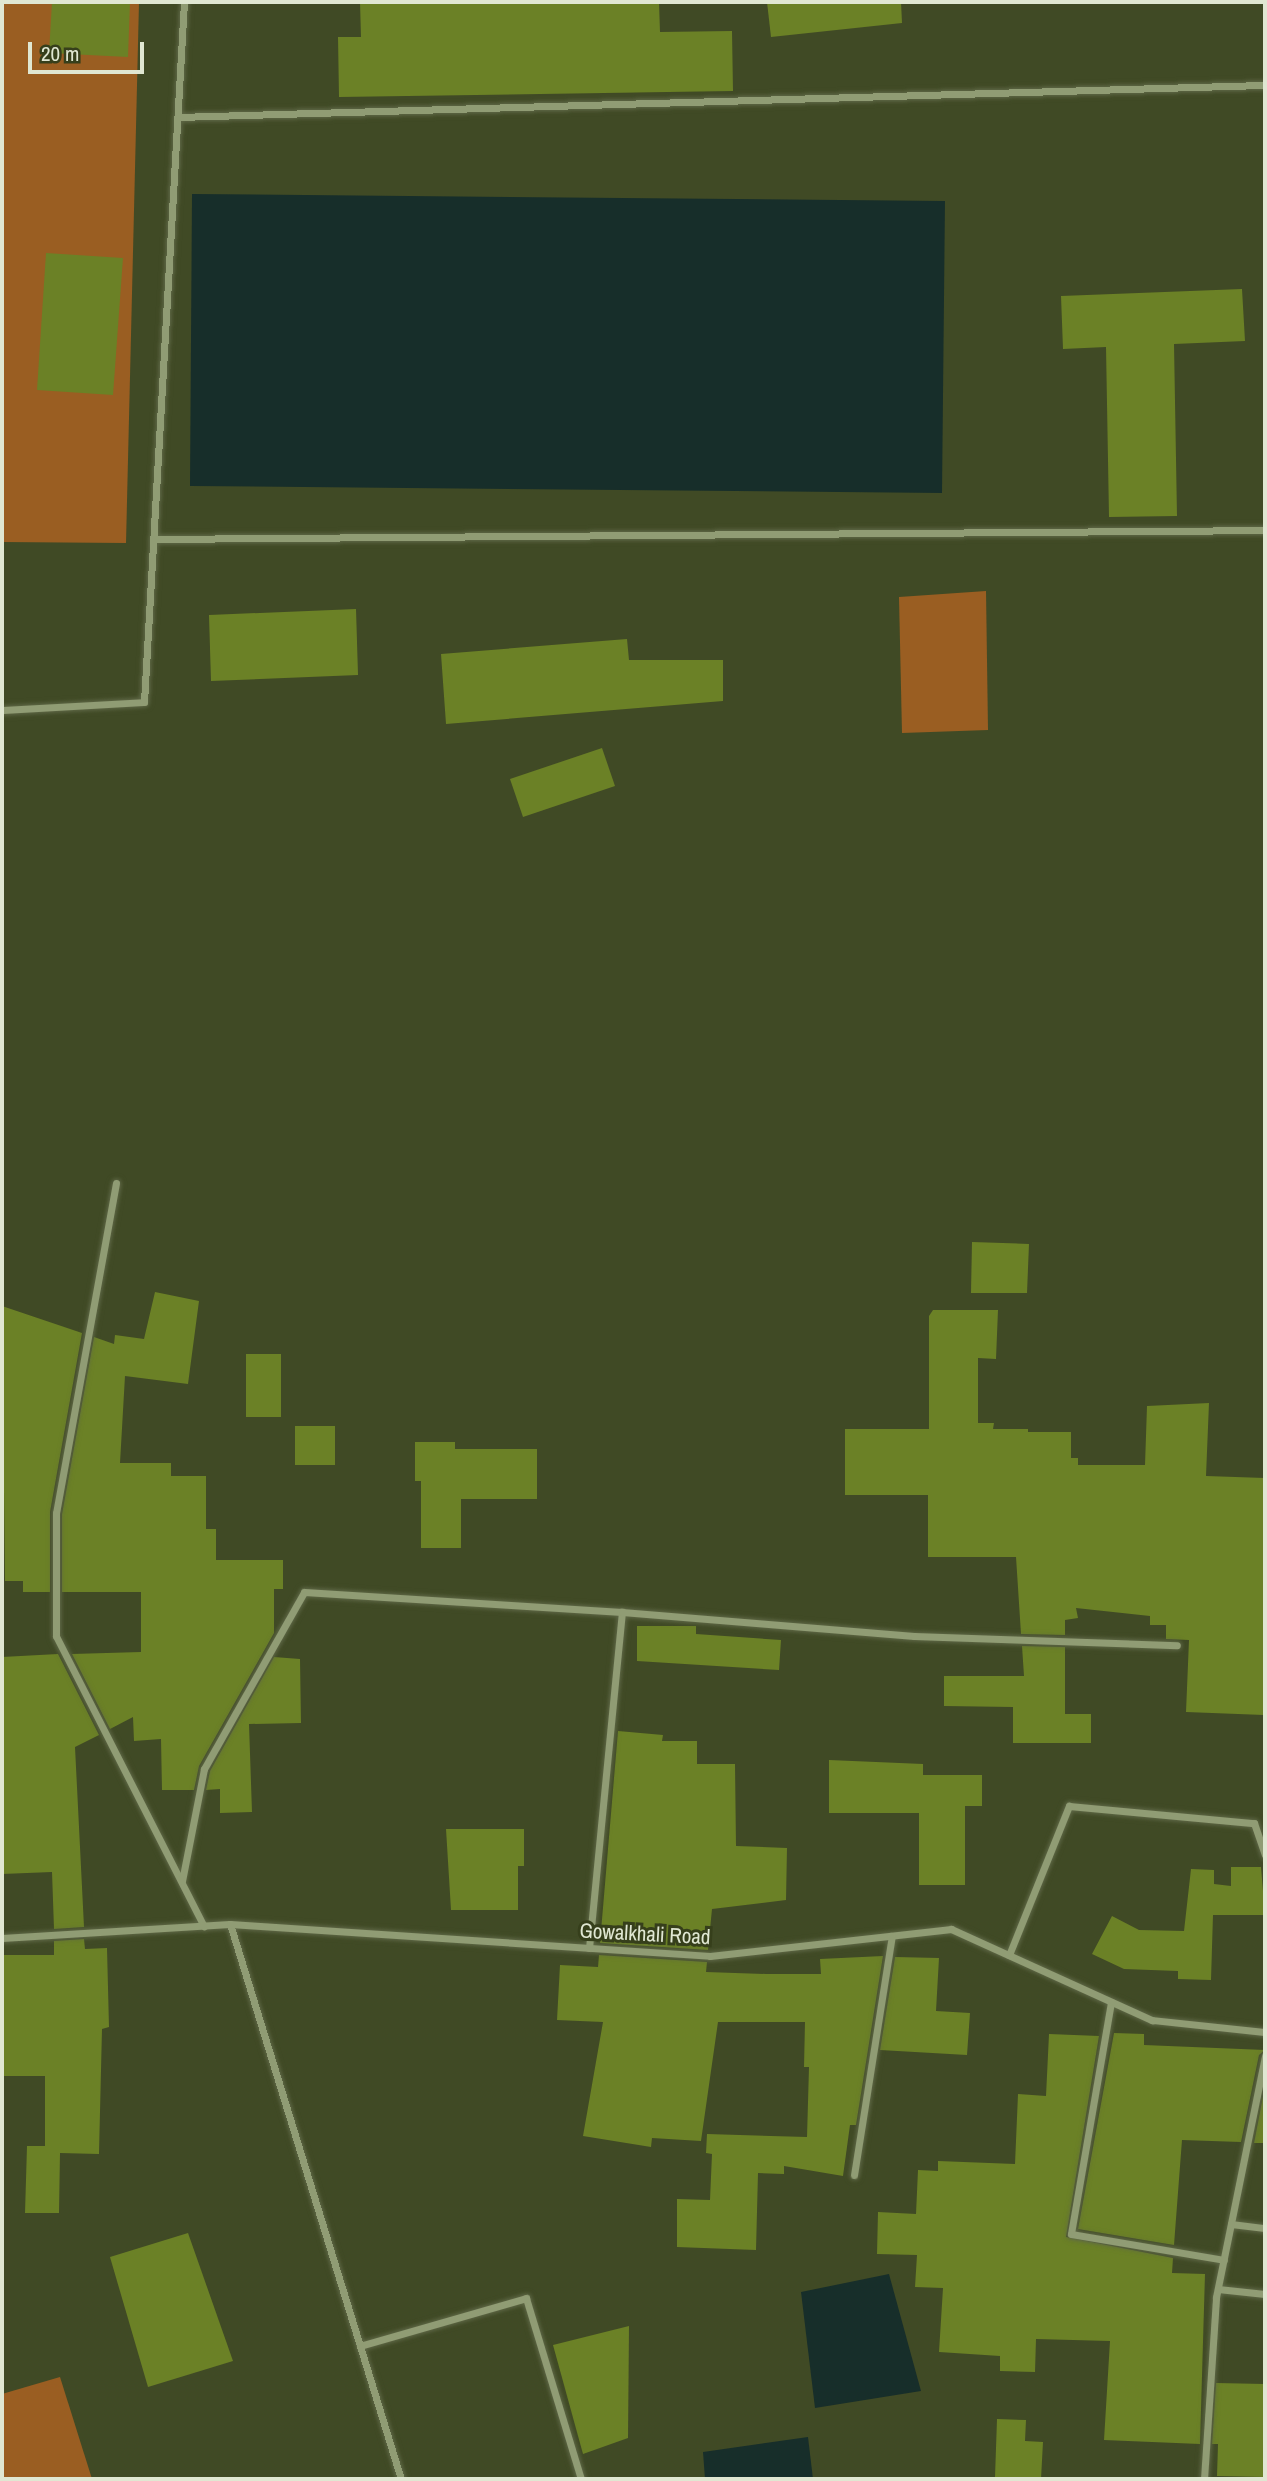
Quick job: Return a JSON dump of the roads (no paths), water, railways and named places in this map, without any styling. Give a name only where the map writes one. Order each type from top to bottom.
[{"type":"street","points":[[2,710],[144,702],[184,2]]},
{"type":"street","points":[[178,117],[1265,85]]},
{"type":"street","points":[[154,538],[1265,530]]},
{"type":"street","points":[[116,1183],[56,1513],[56,1636],[204,1926]]},
{"type":"street","points":[[182,1882],[204,1769],[304,1592],[622,1612],[914,1636],[1177,1645]]},
{"type":"street","points":[[589,1948],[622,1612]]},
{"type":"street","points":[[1009,1955],[1069,1806],[1254,1823],[1265,1855]]},
{"type":"street","points":[[230,1924],[401,2479]]},
{"type":"street","name":"Gowalkhali Road","points":[[2,1938],[230,1924],[710,1956],[951,1929],[1152,2020],[1265,2032]]},
{"type":"street","points":[[855,2175],[892,1936]]},
{"type":"street","points":[[1111,2002],[1070,2235],[1224,2260]]},
{"type":"street","points":[[1204,2479],[1218,2289],[1265,2056]]},
{"type":"street","points":[[1231,2224],[1265,2228]]},
{"type":"street","points":[[1218,2289],[1265,2294]]},
{"type":"street","points":[[360,2346],[526,2298],[581,2479]]},
{"type":"water","points":[[192,194],[945,201],[942,493],[190,486]]},
{"type":"water","points":[[889,2274],[921,2391],[815,2408],[801,2292]]},
{"type":"water","points":[[808,2437],[813,2479],[705,2479],[703,2452]]}]
